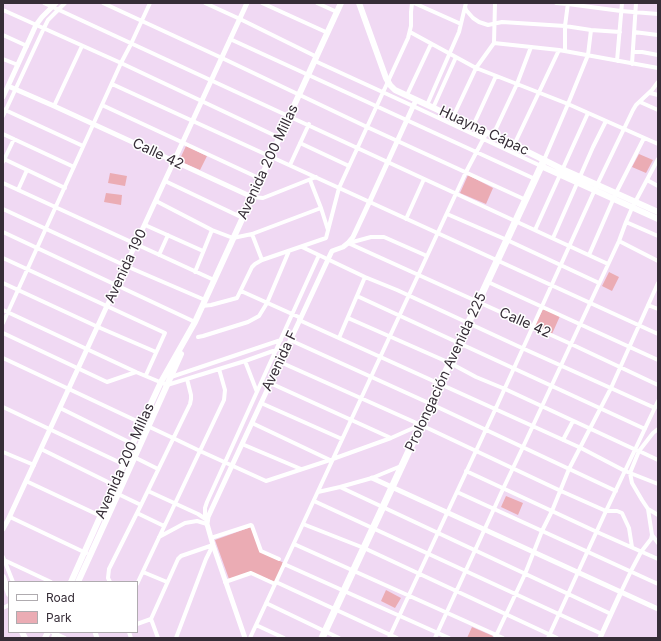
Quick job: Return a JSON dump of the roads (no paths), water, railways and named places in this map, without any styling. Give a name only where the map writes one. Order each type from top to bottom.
[{"type":"main road","name":"Avenida 200 Millas","points":[[77,581],[149,426],[164,383],[171,377],[233,238],[342,3]]},
{"type":"main road","points":[[359,3],[388,82]]},
{"type":"main road","name":"Huayna Cápac","points":[[388,82],[395,90],[407,95],[415,103],[427,105],[514,145],[543,163],[596,187],[614,196],[632,208],[658,220]]},
{"type":"main road","name":"Prolongación Avenida 225","points":[[323,635],[543,163]]},
{"type":"main road","name":"Huayna Cápac","points":[[614,196],[635,202],[658,212]]},
{"type":"main road","name":"Avenida 200 Millas","points":[[71,581],[142,423],[195,322]]},
{"type":"main road","points":[[3,577],[8,591]]},
{"type":"street","points":[[45,3],[54,5],[58,9],[131,44],[358,147],[608,264]]},
{"type":"street","points":[[3,116],[4,109],[48,20],[65,3]]},
{"type":"street","points":[[103,3],[526,200]]},
{"type":"street","points":[[3,323],[121,63],[150,3]]},
{"type":"street","name":"Huayna Cápac","points":[[205,3],[240,19],[383,92],[415,103],[484,139],[543,163]]},
{"type":"street","name":"Avenida 190","points":[[3,529],[10,517],[88,349],[247,3]]},
{"type":"street","points":[[262,3],[328,33]]},
{"type":"street","points":[[317,3],[338,12]]},
{"type":"street","points":[[202,306],[237,298],[254,264],[326,238],[339,188],[408,38],[411,26],[411,12],[413,3],[461,24]]},
{"type":"street","points":[[453,117],[476,68],[494,43],[495,3]]},
{"type":"street","points":[[556,3],[568,3],[621,11],[658,14]]},
{"type":"street","points":[[565,51],[565,26],[568,3]]},
{"type":"street","points":[[617,61],[622,3]]},
{"type":"street","points":[[632,64],[636,3]]},
{"type":"street","points":[[3,97],[6,85],[18,65],[36,25],[54,5]]},
{"type":"street","points":[[427,105],[459,32],[466,5]]},
{"type":"street","points":[[466,5],[469,14],[478,22],[488,25],[502,22],[565,26],[620,32]]},
{"type":"street","points":[[3,10],[121,63],[280,138]]},
{"type":"street","name":"Prolongación Avenida 225","points":[[543,163],[588,55],[591,30]]},
{"type":"street","points":[[410,32],[476,68],[568,104],[658,144]]},
{"type":"street","points":[[634,32],[658,35]]},
{"type":"street","points":[[3,35],[27,46]]},
{"type":"street","points":[[230,39],[535,179]]},
{"type":"street","points":[[494,43],[559,50],[658,68]]},
{"type":"street","points":[[407,95],[431,44]]},
{"type":"street","points":[[54,106],[82,46]]},
{"type":"street","points":[[250,638],[314,501],[331,459],[361,399],[456,193],[484,139],[490,134],[517,84],[531,47]]},
{"type":"street","points":[[514,145],[559,50]]},
{"type":"street","points":[[633,52],[658,55]]},
{"type":"street","points":[[433,108],[456,57]]},
{"type":"street","points":[[3,58],[18,65]]},
{"type":"street","points":[[473,126],[496,76]]},
{"type":"street","points":[[390,637],[596,187],[633,110],[636,105],[650,93],[658,82]]},
{"type":"street","points":[[112,84],[658,334]]},
{"type":"street","name":"Calle 42","points":[[6,85],[252,197]]},
{"type":"street","points":[[650,93],[658,95]]},
{"type":"street","points":[[640,102],[658,110]]},
{"type":"street","name":"Avenida F","points":[[207,522],[328,259],[332,251],[343,247],[353,237],[415,103]]},
{"type":"street","points":[[102,105],[260,179]]},
{"type":"street","points":[[4,109],[83,146]]},
{"type":"street","points":[[535,230],[588,113]]},
{"type":"street","points":[[553,238],[578,179],[606,120]]},
{"type":"street","points":[[290,165],[308,124]]},
{"type":"street","points":[[3,134],[74,167]]},
{"type":"street","points":[[589,255],[614,196],[644,138]]},
{"type":"street","points":[[14,139],[4,161],[65,188]]},
{"type":"street","points":[[300,143],[349,166]]},
{"type":"street","points":[[435,638],[619,241],[632,208],[658,161]]},
{"type":"street","points":[[18,190],[27,170]]},
{"type":"street","points":[[252,197],[263,198],[316,177]]},
{"type":"street","points":[[406,219],[424,179]]},
{"type":"street","points":[[310,180],[328,230]]},
{"type":"street","points":[[647,180],[658,186]]},
{"type":"street","points":[[165,181],[243,218]]},
{"type":"street","points":[[3,183],[214,280]]},
{"type":"street","points":[[156,201],[212,230],[233,238],[252,234],[321,208]]},
{"type":"street","points":[[3,209],[126,266],[205,300]]},
{"type":"street","points":[[447,214],[599,283]]},
{"type":"street","points":[[626,222],[658,236]]},
{"type":"street","points":[[145,225],[203,251]]},
{"type":"street","points":[[195,272],[212,230]]},
{"type":"street","points":[[3,232],[195,322]]},
{"type":"street","points":[[252,234],[262,260]]},
{"type":"street","points":[[159,255],[168,235]]},
{"type":"street","points":[[348,243],[371,237],[384,237],[427,256]]},
{"type":"street","points":[[619,241],[658,261]]},
{"type":"street","name":"Calle 42","points":[[348,243],[658,385]]},
{"type":"street","points":[[302,247],[655,408]]},
{"type":"street","points":[[198,337],[218,332],[253,320],[260,316],[289,251]]},
{"type":"street","points":[[245,638],[213,545],[205,515],[205,508],[319,255]]},
{"type":"street","points":[[3,258],[165,333],[146,375]]},
{"type":"street","points":[[340,338],[365,277]]},
{"type":"street","points":[[488,282],[658,360]]},
{"type":"street","points":[[3,283],[156,352]]},
{"type":"street","points":[[496,636],[525,574],[569,469],[611,388],[658,283]]},
{"type":"street","points":[[241,291],[293,314],[300,319],[380,357],[581,448],[630,473],[658,484]]},
{"type":"street","points":[[357,296],[645,429]]},
{"type":"street","points":[[648,305],[658,309]]},
{"type":"street","points":[[3,310],[136,372],[164,383],[187,379],[219,370],[287,346]]},
{"type":"street","points":[[348,318],[450,363],[476,377],[504,388],[658,460]]},
{"type":"street","points":[[3,333],[107,382],[136,372]]},
{"type":"street","points":[[171,377],[281,340]]},
{"type":"street","points":[[290,340],[616,491]]},
{"type":"street","points":[[3,358],[266,481],[391,438],[421,425]]},
{"type":"street","points":[[245,361],[257,392]]},
{"type":"street","points":[[280,362],[476,450],[606,511],[611,510],[622,513],[628,528],[632,547]]},
{"type":"street","points":[[138,582],[224,400],[225,390],[219,370]]},
{"type":"street","points":[[110,581],[108,578],[109,569],[191,399],[187,379]]},
{"type":"street","points":[[270,383],[391,438]]},
{"type":"street","points":[[658,401],[645,429],[630,473],[632,483],[642,500],[648,508],[658,515]]},
{"type":"street","points":[[261,403],[342,439]]},
{"type":"street","points":[[3,407],[130,468]]},
{"type":"street","points":[[60,408],[139,447]]},
{"type":"street","points":[[563,440],[573,420]]},
{"type":"street","points":[[252,423],[331,459]]},
{"type":"street","points":[[549,636],[606,511],[626,471],[637,451],[658,429]]},
{"type":"street","points":[[653,433],[658,435]]},
{"type":"street","points":[[242,444],[301,469]]},
{"type":"street","points":[[41,449],[114,485],[120,491],[141,505]]},
{"type":"street","points":[[3,452],[34,465]]},
{"type":"street","points":[[128,454],[158,469]]},
{"type":"street","points":[[318,492],[372,478],[402,466]]},
{"type":"street","points":[[466,471],[552,512],[658,559]]},
{"type":"street","points":[[372,478],[658,609]]},
{"type":"street","points":[[26,481],[107,519]]},
{"type":"street","points":[[340,487],[611,614]]},
{"type":"street","points":[[148,490],[198,514],[207,522]]},
{"type":"street","points":[[111,491],[120,491]]},
{"type":"street","points":[[456,492],[658,584]]},
{"type":"street","points":[[314,501],[559,614],[601,636],[631,571],[652,535]]},
{"type":"street","points":[[648,508],[652,535],[658,544]]},
{"type":"street","points":[[137,513],[164,526]]},
{"type":"street","points":[[10,517],[90,555]]},
{"type":"street","points":[[159,537],[185,523],[197,521],[207,522]]},
{"type":"street","points":[[303,524],[364,548],[506,614],[549,636],[557,638]]},
{"type":"street","points":[[211,538],[251,525],[261,551],[279,559]]},
{"type":"street","points":[[294,544],[503,638]]},
{"type":"street","points":[[158,638],[151,619],[178,559],[181,556],[213,545]]},
{"type":"street","points":[[176,638],[206,559],[213,545]]},
{"type":"street","points":[[4,559],[13,581]]},
{"type":"street","points":[[4,559],[49,581]]},
{"type":"street","points":[[284,564],[449,638]]},
{"type":"street","points":[[143,572],[167,582]]},
{"type":"street","points":[[226,582],[251,573],[335,609],[390,637],[397,638]]},
{"type":"street","points":[[74,574],[77,581]]},
{"type":"street","points":[[266,603],[323,635],[339,638]]},
{"type":"street","points":[[138,624],[151,619]]},
{"type":"street","points":[[256,625],[284,638]]},
{"type":"street","points":[[54,634],[65,638]]}]
